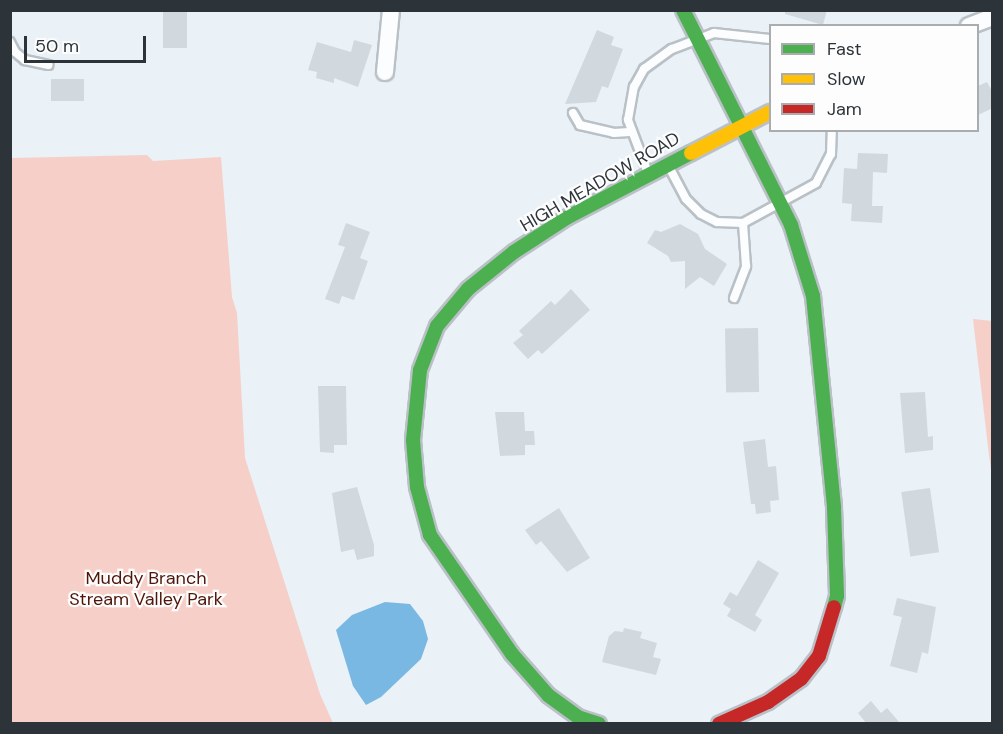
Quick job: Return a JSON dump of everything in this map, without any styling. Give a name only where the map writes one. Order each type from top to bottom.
[{"type":"street","points":[[385,72],[391,10]]},
{"type":"street","points":[[683,10],[791,225],[813,296],[834,508],[837,596],[819,656],[801,679],[768,702],[718,723]]},
{"type":"street","points":[[974,24],[993,17]]},
{"type":"street","name":"HIGH MEADOW ROAD","points":[[598,723],[578,717],[548,695],[512,654],[430,535],[417,487],[413,440],[420,370],[437,326],[468,289],[567,217],[666,163],[769,113]]},
{"type":"lane","points":[[648,173],[629,132],[634,87],[644,69],[656,57],[697,39],[734,33],[769,39]]},
{"type":"lane","points":[[10,42],[15,52],[25,60],[48,65]]},
{"type":"lane","points":[[573,113],[580,125],[614,133],[629,132]]},
{"type":"lane","points":[[666,163],[686,199],[701,214],[717,222],[743,223],[816,183],[831,154],[832,132]]},
{"type":"lane","points":[[734,298],[746,266],[743,223]]},
{"type":"green space","name":"Muddy Branch Stream Valley Park","points":[[147,155],[153,161],[221,157],[232,297],[237,313],[245,458],[320,694],[333,723],[11,723],[11,158]]},
{"type":"green space","points":[[973,319],[992,321],[992,477],[989,455]]},
{"type":"water","points":[[385,602],[410,604],[423,621],[428,639],[421,659],[381,697],[366,705],[353,686],[336,630],[352,615]]},
{"type":"building","points":[[163,10],[187,10],[187,48],[163,48]]},
{"type":"building","points":[[785,10],[827,10],[823,24],[785,14]]},
{"type":"building","points":[[597,30],[614,37],[611,45],[623,49],[608,88],[602,86],[596,102],[565,104]]},
{"type":"building","points":[[354,40],[372,45],[358,87],[334,78],[334,83],[316,78],[317,72],[308,70],[317,42],[351,52]]},
{"type":"building","points":[[51,79],[84,79],[84,101],[51,101]]},
{"type":"building","points":[[987,82],[993,93],[993,108],[979,115],[979,86]]},
{"type":"building","points":[[858,153],[888,154],[887,173],[873,172],[872,206],[883,206],[882,223],[851,221],[852,204],[842,203],[844,168],[857,169]]},
{"type":"building","points":[[346,223],[370,232],[360,258],[368,261],[354,300],[342,296],[339,304],[325,299],[345,247],[338,245]]},
{"type":"building","points":[[680,224],[698,234],[705,249],[727,264],[714,286],[700,277],[685,289],[685,261],[671,262],[668,256],[647,243],[655,230],[661,232]]},
{"type":"building","points":[[571,289],[590,310],[542,354],[538,350],[528,359],[513,343],[523,335],[519,331],[551,301],[555,305]]},
{"type":"building","points":[[758,328],[759,392],[726,393],[725,329]]},
{"type":"building","points":[[318,386],[346,386],[347,445],[334,445],[334,453],[320,452]]},
{"type":"building","points":[[925,392],[928,437],[933,436],[933,450],[905,453],[900,393]]},
{"type":"building","points":[[495,412],[524,412],[525,431],[534,431],[535,445],[525,445],[525,455],[500,456]]},
{"type":"building","points":[[765,439],[768,467],[776,466],[779,500],[770,501],[771,512],[756,514],[755,504],[751,504],[743,442]]},
{"type":"building","points":[[357,487],[374,545],[374,556],[357,560],[354,549],[341,552],[332,493]]},
{"type":"building","points":[[930,488],[939,552],[910,556],[901,492]]},
{"type":"building","points":[[559,508],[590,558],[567,572],[541,541],[536,545],[525,530]]},
{"type":"building","points":[[758,560],[779,573],[755,615],[762,620],[755,632],[727,616],[731,609],[723,604],[730,592],[737,596]]},
{"type":"building","points":[[897,598],[936,607],[928,654],[922,652],[917,673],[890,666],[902,617],[893,615]]},
{"type":"building","points":[[624,628],[642,632],[640,638],[657,643],[653,657],[661,659],[656,675],[602,662],[609,636],[615,631],[623,632]]},
{"type":"building","points":[[871,701],[881,713],[887,708],[900,723],[866,723],[858,713]]},
{"type":"traffic: fast","points":[[683,10],[791,225],[813,296],[834,508],[837,596],[834,607]]},
{"type":"traffic: fast","points":[[599,724],[578,717],[548,695],[512,654],[430,535],[417,487],[413,440],[420,370],[437,326],[468,289],[514,252],[568,217],[691,153]]},
{"type":"traffic: slow","points":[[691,153],[769,113]]},
{"type":"traffic: jam","points":[[719,724],[768,702],[801,679],[819,656],[834,607]]}]
